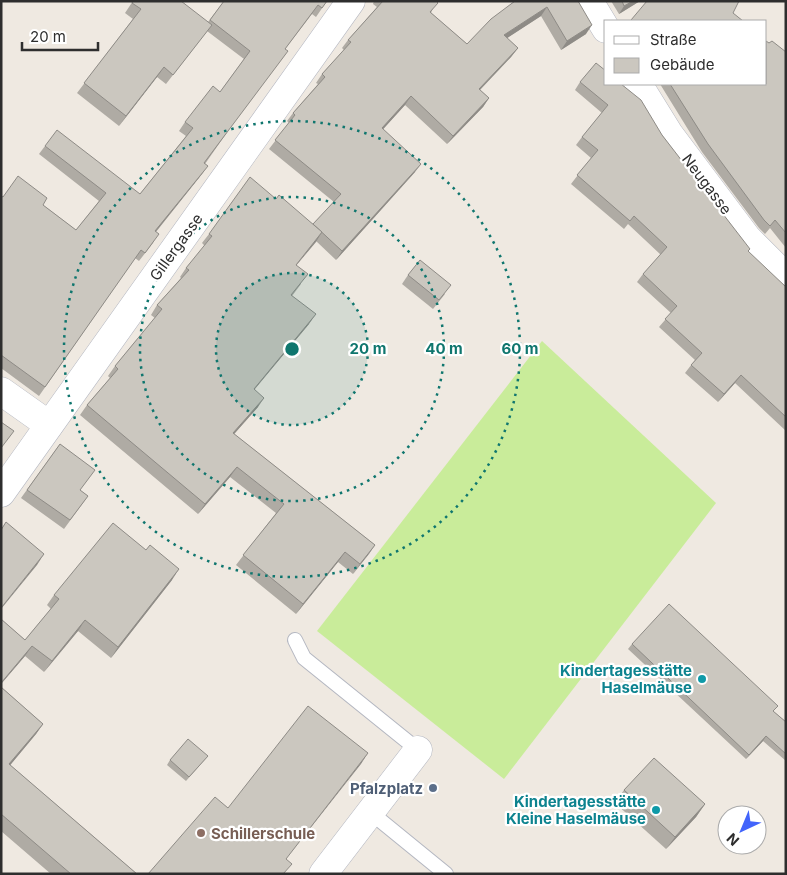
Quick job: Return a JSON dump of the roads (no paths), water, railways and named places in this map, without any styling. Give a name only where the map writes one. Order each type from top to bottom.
[{"type":"street","name":"Gillergasse","points":[[1,493],[351,1]]},
{"type":"street","points":[[589,1],[604,27]]},
{"type":"street","name":"Neugasse","points":[[639,85],[669,134],[747,238],[786,277]]},
{"type":"street","points":[[1,391],[49,425]]},
{"type":"street","points":[[323,874],[418,750]]},
{"type":"lane","points":[[295,640],[304,658],[418,750]]},
{"type":"lane","points":[[370,812],[446,874]]},
{"type":"place","name":"Kindertagesstätte Haselmäuse","points":[[702,679]]},
{"type":"place","name":"Pfalzplatz","points":[[433,788]]},
{"type":"place","name":"Kindertagesstätte Kleine Haselmäuse","points":[[656,810]]},
{"type":"place","name":"Schillerschule","points":[[201,833]]}]
